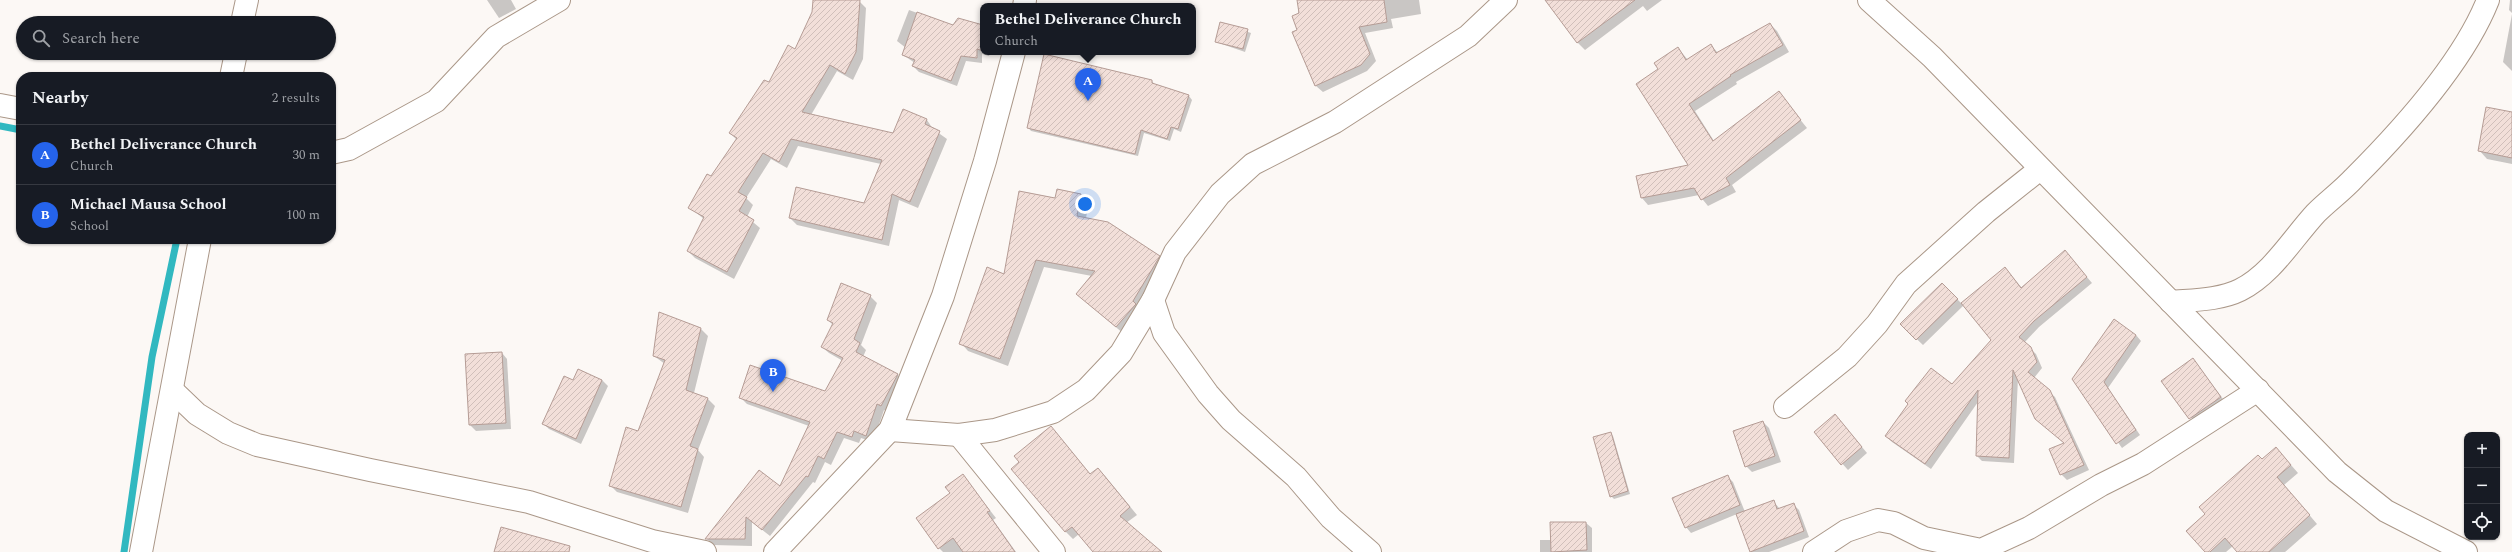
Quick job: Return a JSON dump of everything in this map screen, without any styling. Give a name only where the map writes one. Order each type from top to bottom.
[{"type":"street","points":[[244,16],[247,0]]},
{"type":"street","points":[[336,152],[349,148],[436,101],[496,37],[559,0]]},
{"type":"street","points":[[890,430],[959,434],[995,430],[1053,412],[1086,390],[1121,353],[1153,300],[1175,252],[1220,194],[1253,164],[1334,122],[1468,36],[1506,0]]},
{"type":"street","points":[[1869,0],[1932,57],[2337,472],[2386,511],[2466,552]]},
{"type":"street","points":[[2171,302],[2200,299],[2239,290],[2266,272],[2317,213],[2354,179],[2446,73],[2480,22],[2488,0]]},
{"type":"street","points":[[775,552],[890,430],[943,296],[985,161],[1013,55]]},
{"type":"street","points":[[232,72],[235,60]]},
{"type":"street","points":[[0,105],[16,108]]},
{"type":"street","points":[[1785,407],[1847,357],[1877,324],[1906,284],[1986,212],[2040,169]]},
{"type":"street","points":[[141,552],[173,391],[199,244]]},
{"type":"street","points":[[1153,300],[1164,333],[1208,394],[1231,420],[1296,477],[1332,518],[1370,552]]},
{"type":"street","points":[[1814,552],[1846,531],[1878,520],[1894,523],[1924,538],[1981,551],[2029,528],[2101,485],[2143,464],[2258,390]]},
{"type":"street","points":[[173,391],[197,414],[228,433],[257,445],[370,470],[529,502],[652,541],[705,552]]},
{"type":"street","points":[[959,434],[1054,552]]},
{"type":"building","points":[[813,0],[860,0],[856,52],[845,74],[830,65],[802,112],[893,133],[903,109],[927,119],[925,124],[940,131],[910,202],[892,194],[882,240],[789,218],[796,187],[864,203],[882,160],[791,139],[779,162],[763,153],[738,192],[747,197],[739,211],[754,220],[727,272],[687,251],[704,217],[688,208],[707,174],[711,176],[737,138],[729,133],[764,80],[769,82],[788,45],[795,49],[812,12]]},
{"type":"building","points":[[1297,0],[1384,0],[1387,22],[1359,27],[1370,54],[1361,65],[1315,86],[1292,32],[1297,30],[1292,16],[1299,13]]},
{"type":"building","points":[[1545,0],[1635,0],[1577,43]]},
{"type":"building","points":[[917,12],[953,25],[958,18],[980,24],[980,50],[977,49],[977,58],[961,56],[951,81],[912,66],[915,60],[902,55]]},
{"type":"building","points":[[1220,22],[1248,29],[1243,49],[1215,42]]},
{"type":"building","points":[[1770,23],[1783,45],[1730,75],[1731,76],[1689,104],[1713,141],[1779,91],[1801,120],[1726,178],[1730,185],[1701,200],[1694,188],[1641,198],[1636,176],[1688,165],[1636,84],[1658,69],[1654,63],[1678,47],[1686,60],[1711,44],[1716,53]]},
{"type":"building","points":[[1044,55],[1152,80],[1152,83],[1189,95],[1178,129],[1171,127],[1167,139],[1141,130],[1135,154],[1027,128]]},
{"type":"building","points":[[2486,107],[2512,112],[2512,158],[2478,151]]},
{"type":"building","points":[[1057,189],[1081,194],[1077,216],[1108,222],[1160,256],[1133,301],[1136,304],[1116,327],[1076,294],[1095,271],[1036,260],[1000,359],[959,344],[987,267],[1004,274],[1019,191],[1055,198]]},
{"type":"building","points":[[2065,250],[2087,277],[2034,321],[2019,337],[2031,347],[2037,362],[2028,372],[2050,390],[2084,465],[2060,475],[2049,449],[2064,443],[2035,419],[2013,370],[2009,458],[1976,456],[1978,390],[1925,464],[1885,436],[1908,404],[1905,401],[1931,368],[1952,384],[1991,340],[1961,303],[2005,267],[2021,288]]},
{"type":"building","points":[[841,283],[871,295],[854,339],[860,343],[856,352],[898,374],[881,406],[877,404],[866,436],[854,431],[852,437],[837,432],[824,459],[818,456],[808,477],[806,476],[762,530],[746,517],[745,539],[705,539],[759,470],[780,486],[810,422],[739,398],[750,365],[825,391],[843,358],[821,347],[833,323],[827,320]]},
{"type":"building","points":[[1942,283],[1958,299],[1916,340],[1900,324]]},
{"type":"building","points":[[659,312],[701,328],[686,390],[708,398],[690,446],[698,449],[681,507],[609,486],[626,427],[638,431],[665,360],[653,356]]},
{"type":"building","points":[[2114,319],[2136,335],[2104,382],[2136,430],[2116,444],[2072,379]]},
{"type":"building","points":[[502,352],[506,423],[469,425],[465,354]]},
{"type":"building","points":[[2193,358],[2221,397],[2189,419],[2161,381]]},
{"type":"building","points":[[578,369],[602,380],[576,439],[542,424],[564,376],[573,380]]},
{"type":"building","points":[[1835,414],[1862,447],[1841,465],[1814,432]]},
{"type":"building","points":[[1763,421],[1775,456],[1745,467],[1733,431]]},
{"type":"building","points":[[1051,426],[1090,474],[1098,468],[1130,507],[1120,516],[1162,552],[1093,552],[1072,527],[1065,532],[1011,469],[1019,462],[1014,456]]},
{"type":"building","points":[[1611,432],[1628,491],[1610,497],[1593,437]]},
{"type":"building","points":[[2276,447],[2291,465],[2277,477],[2310,515],[2269,552],[2237,552],[2225,538],[2210,552],[2205,552],[2186,531],[2205,514],[2199,507],[2258,455],[2262,459]]},
{"type":"building","points":[[963,474],[990,511],[987,512],[1015,552],[963,552],[953,538],[938,549],[916,518],[950,493],[945,487]]},
{"type":"building","points":[[1728,475],[1740,505],[1685,528],[1672,498]]},
{"type":"building","points":[[1774,500],[1777,509],[1794,503],[1804,531],[1750,552],[1736,514]]},
{"type":"building","points":[[1550,522],[1586,522],[1587,550],[1551,552]]},
{"type":"building","points":[[501,527],[570,546],[569,552],[494,552]]},
{"type":"waterway","points":[[0,126],[16,129]]},
{"type":"waterway","points":[[124,552],[152,357],[176,244]]},
{"type":"place","name":"Bethel Deliverance Church","points":[[1088,101]]},
{"type":"place","name":"Michael Mausa School","points":[[773,392]]}]
